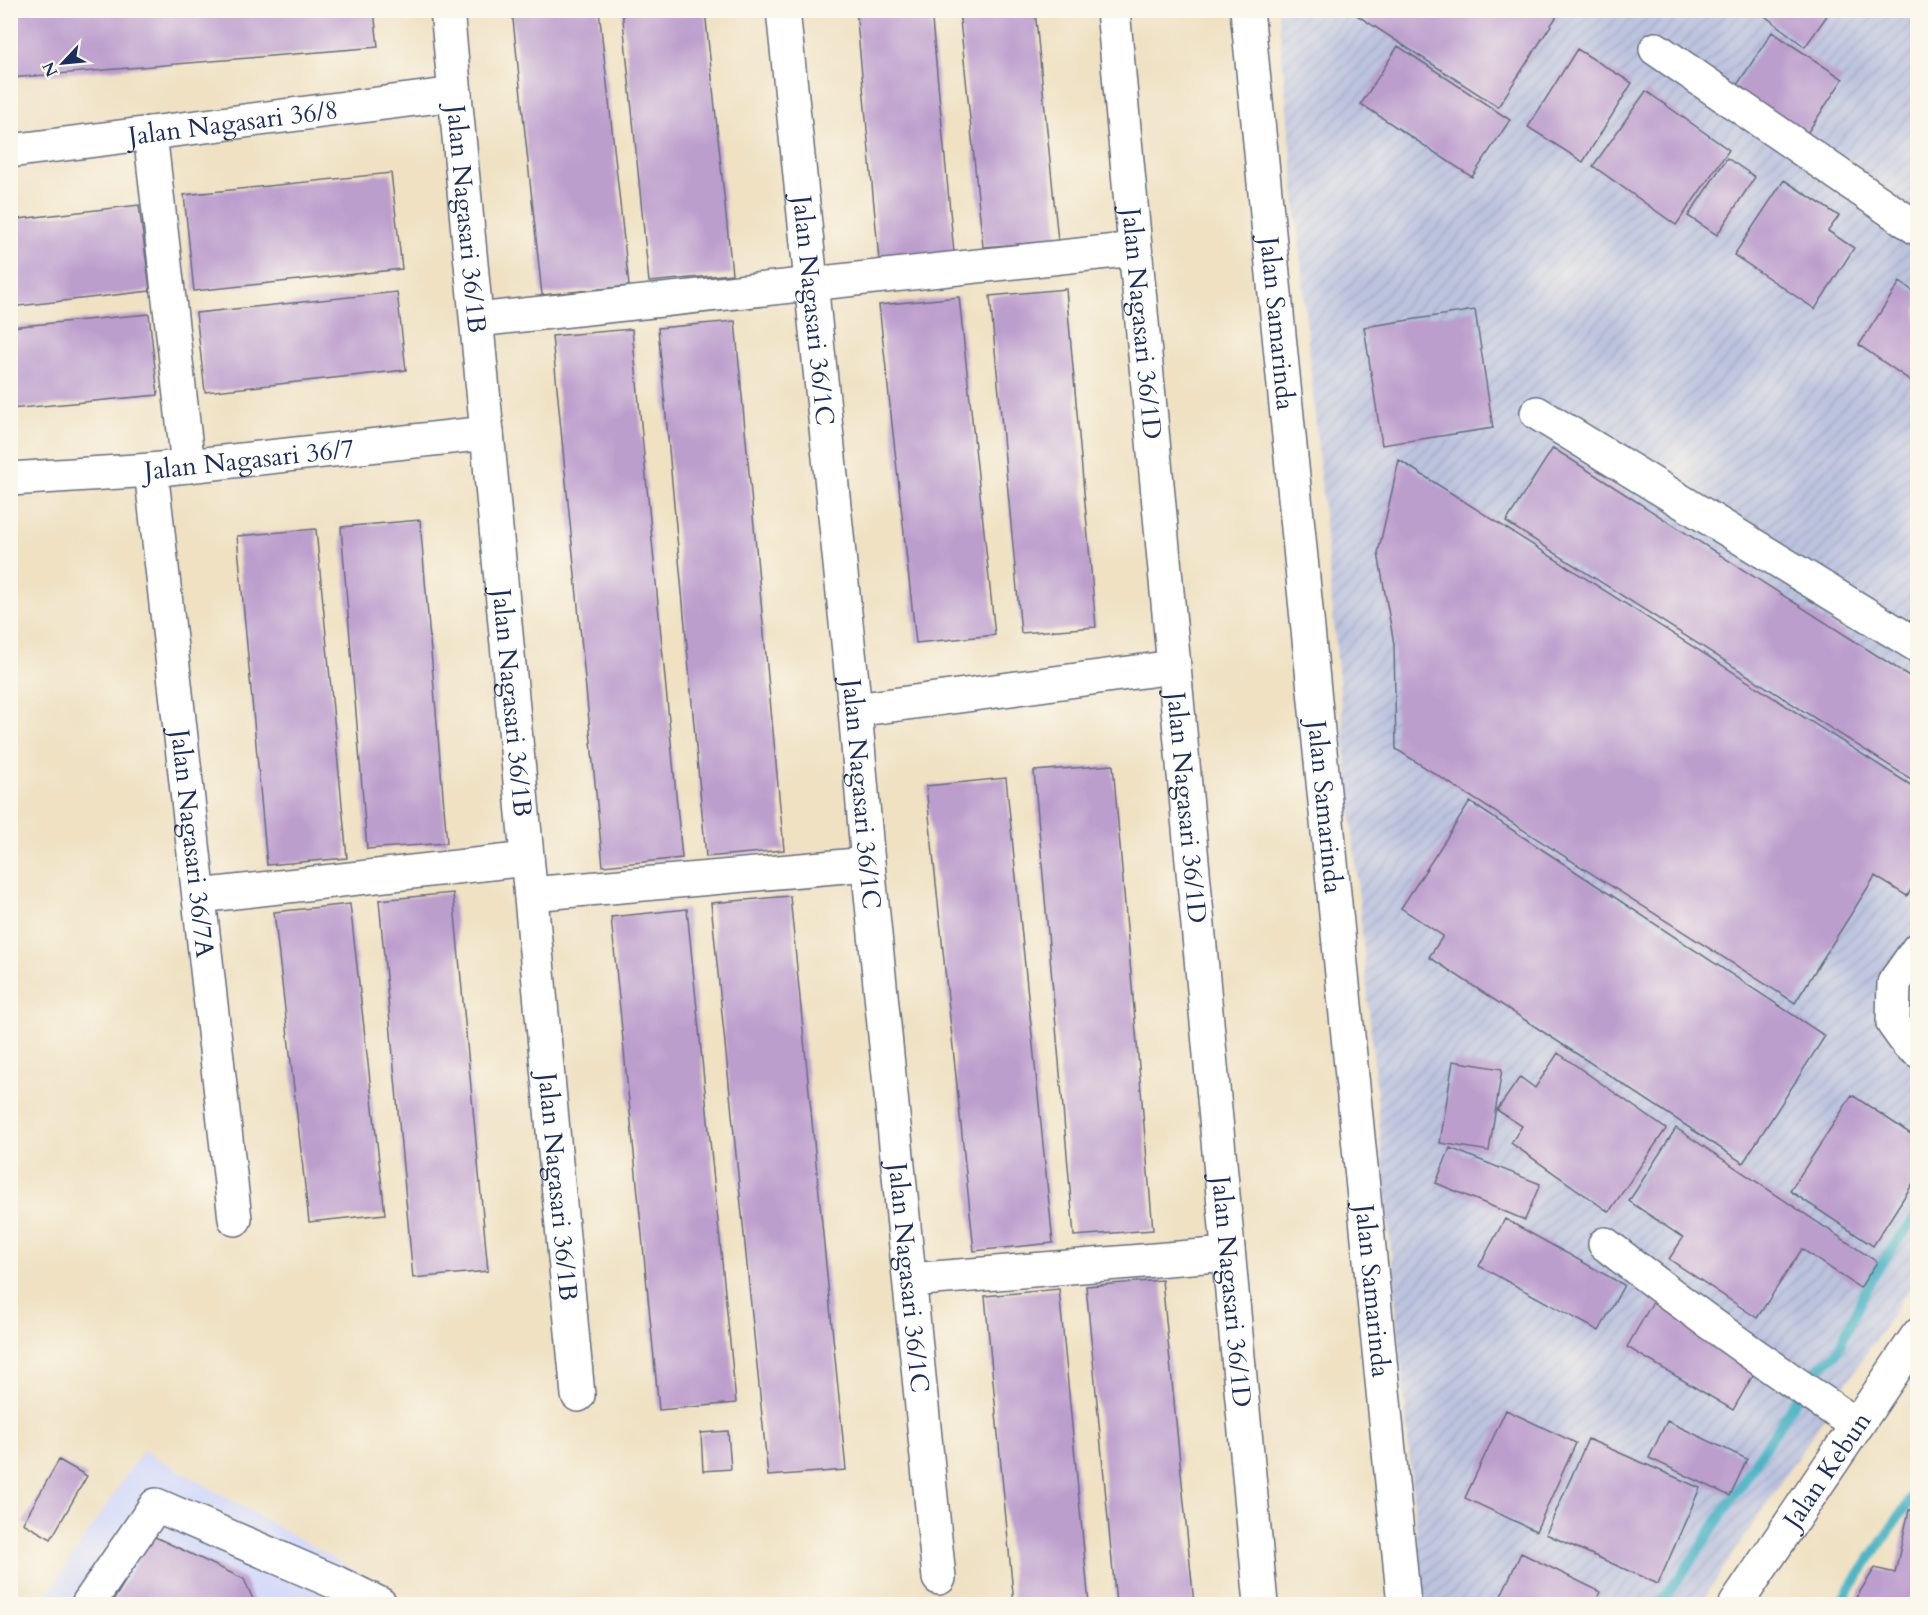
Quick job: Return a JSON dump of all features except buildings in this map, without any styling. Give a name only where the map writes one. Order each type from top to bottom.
[{"type":"street","name":"Jalan Nagasari 36/1B","points":[[447,10],[578,1395]]},
{"type":"street","name":"Jalan Nagasari 36/1C","points":[[783,10],[855,710],[868,864],[939,1578]]},
{"type":"street","name":"Jalan Nagasari 36/1D","points":[[1113,10],[1261,1605]]},
{"type":"street","name":"Jalan Samarinda","points":[[1247,10],[1404,1605]]},
{"type":"street","points":[[1656,49],[1917,229]]},
{"type":"street","name":"Jalan Nagasari 36/8","points":[[10,151],[455,94]]},
{"type":"street","points":[[150,133],[189,466]]},
{"type":"street","points":[[477,320],[1135,249]]},
{"type":"street","points":[[1537,413],[1917,646]]},
{"type":"street","name":"Jalan Nagasari 36/7","points":[[10,479],[151,470],[487,433]]},
{"type":"street","name":"Jalan Nagasari 36/7A","points":[[151,470],[235,1219]]},
{"type":"street","points":[[855,710],[1173,667]]},
{"type":"street","points":[[199,896],[527,859]]},
{"type":"street","points":[[531,894],[868,864]]},
{"type":"street","points":[[1917,950],[1894,983],[1893,1023],[1908,1044],[1917,1051]]},
{"type":"street","points":[[1605,1244],[1676,1299],[1799,1387],[1857,1425]]},
{"type":"street","points":[[910,1280],[1228,1254]]},
{"type":"street","name":"Jalan Kebun","points":[[1736,1605],[1917,1335]]},
{"type":"street","points":[[88,1605],[156,1506],[330,1594],[380,1605]]},
{"type":"shaded area","points":[[1278,11],[1917,11],[1917,1277],[1700,1604],[1423,1604]]},
{"type":"shaded area","points":[[143,1450],[414,1604],[41,1604]]},
{"type":"waterway","points":[[1660,1604],[1694,1557],[1814,1372],[1836,1354],[1872,1277],[1918,1213]]},
{"type":"waterway","points":[[1839,1604],[1918,1489]]}]
